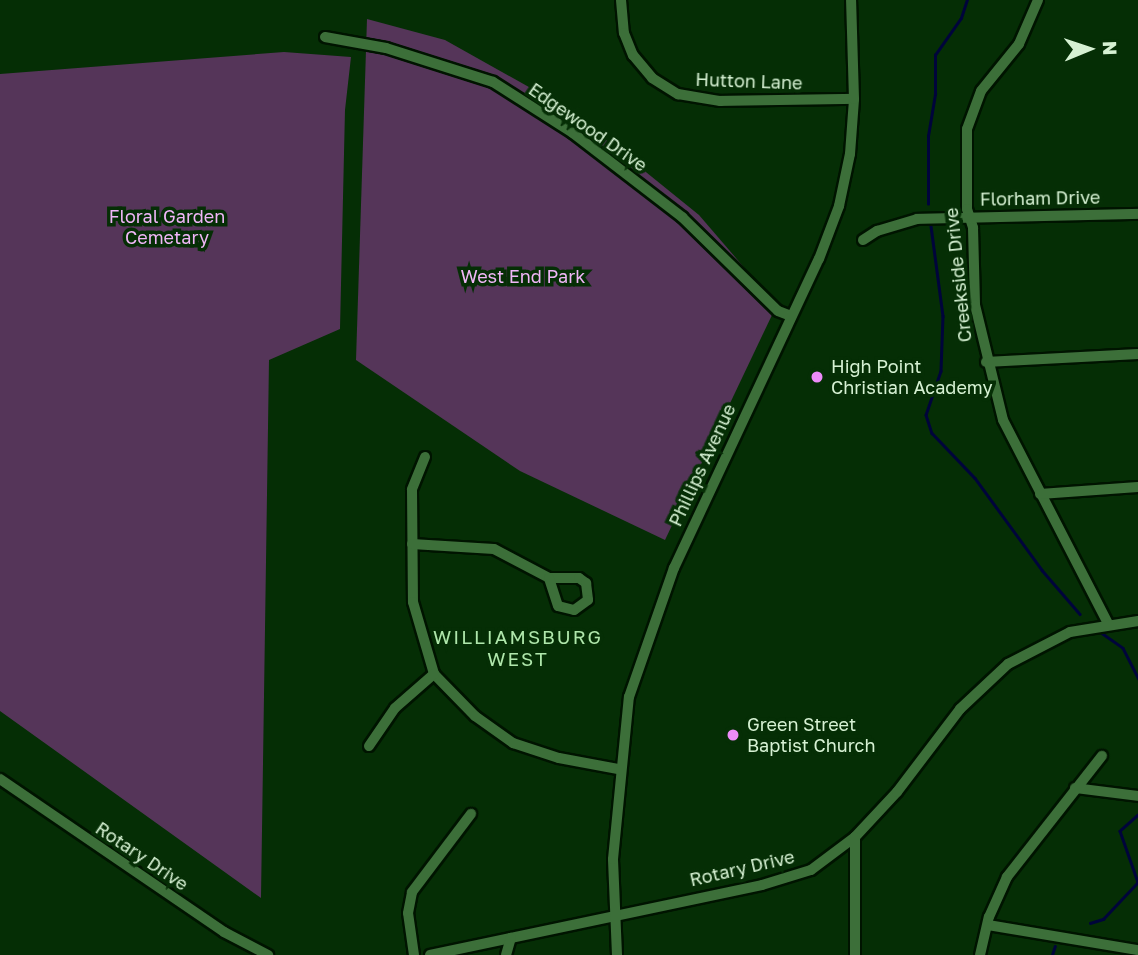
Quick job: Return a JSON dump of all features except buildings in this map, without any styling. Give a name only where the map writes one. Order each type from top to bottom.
[{"type":"street","name":"Hutton Lane","points":[[621,0],[624,33],[633,55],[652,78],[678,94],[720,101],[853,99]]},
{"type":"street","name":"Phillips Avenue","points":[[617,955],[614,914],[618,769],[629,697],[674,568],[839,206],[850,154],[853,99],[851,0]]},
{"type":"street","name":"Creekside Drive","points":[[1038,0],[1019,44],[992,75],[972,110],[965,147],[975,304],[986,362],[1003,420],[1108,623]]},
{"type":"street","name":"Edgewood Drive","points":[[325,37],[386,48],[493,82],[573,133],[682,217],[778,311],[791,316]]},
{"type":"street","name":"Florham Drive","points":[[863,240],[897,223],[970,217],[1138,214]]},
{"type":"street","points":[[986,362],[1138,354]]},
{"type":"street","points":[[425,457],[412,490],[413,602],[434,674],[475,716],[513,743],[559,758],[618,769]]},
{"type":"street","points":[[1040,494],[1138,487]]},
{"type":"street","points":[[412,544],[494,550],[549,578]]},
{"type":"street","name":"Rotary Drive","points":[[430,955],[786,879],[811,870],[855,837],[986,682],[1055,638],[1108,623],[1138,621]]},
{"type":"street","points":[[369,746],[394,708],[434,674]]},
{"type":"street","points":[[980,955],[988,925],[1007,877],[1074,788],[1102,756]]},
{"type":"street","name":"Rotary Drive","points":[[0,779],[224,932],[268,955]]},
{"type":"street","points":[[1074,788],[1138,796]]},
{"type":"street","points":[[414,955],[408,913],[412,892],[471,814]]},
{"type":"street","points":[[855,837],[855,955]]},
{"type":"street","points":[[988,925],[1138,950]]},
{"type":"street","points":[[506,955],[511,938]]},
{"type":"green space","name":"West End Park","points":[[367,19],[445,40],[568,109],[699,215],[772,300],[772,315],[665,540],[520,471],[356,360]]},
{"type":"green space","name":"Floral Garden Cemetary","points":[[284,52],[351,57],[345,110],[340,329],[269,360],[261,898],[0,711],[0,74]]},
{"type":"waterway","points":[[928,204],[928,136],[935,94],[935,55],[961,18],[967,0]]},
{"type":"waterway","points":[[931,226],[943,316],[941,371],[926,415],[932,433],[975,478],[1042,570],[1080,614]]},
{"type":"waterway","points":[[1099,631],[1123,648],[1138,678]]},
{"type":"waterway","points":[[1138,815],[1120,831],[1138,882]]},
{"type":"waterway","points":[[1090,923],[1103,919],[1138,882]]},
{"type":"waterway","points":[[1052,955],[1055,946]]},
{"type":"place","name":"High Point Christian Academy","points":[[817,377]]},
{"type":"place","name":"Green Street Baptist Church","points":[[733,735]]},
{"type":"district","name":"WILLIAMSBURG WEST","points":[[518,648]]}]
